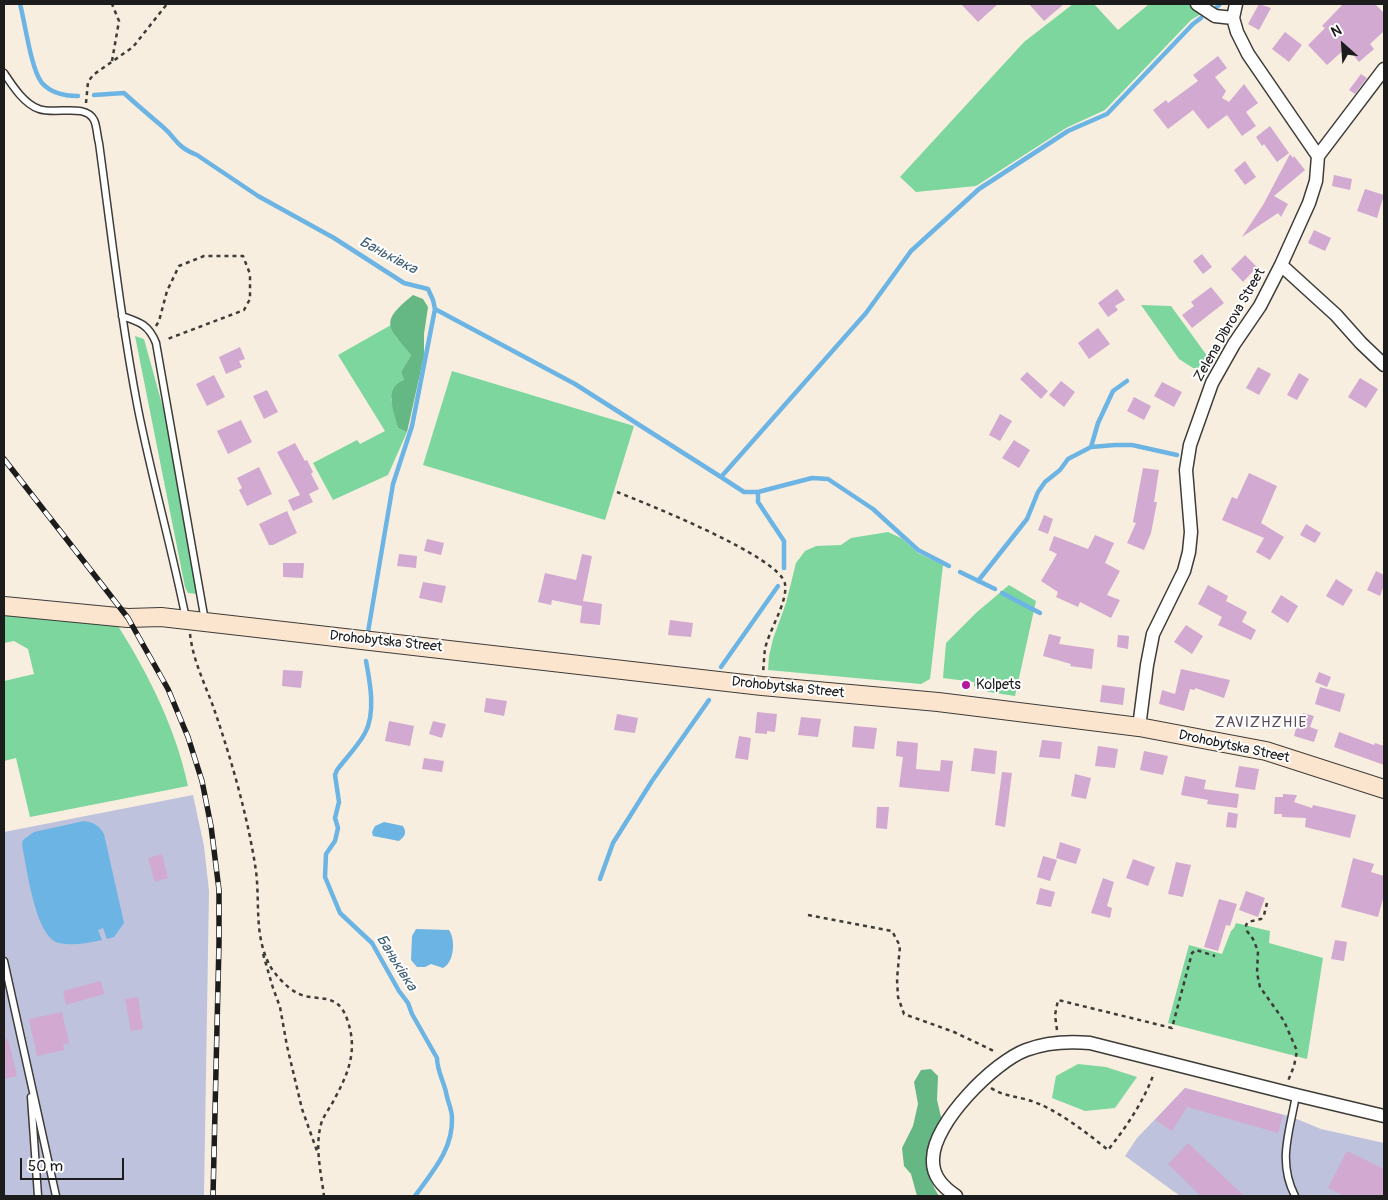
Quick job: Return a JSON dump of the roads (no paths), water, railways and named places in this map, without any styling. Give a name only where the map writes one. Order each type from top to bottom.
[{"type":"street","points":[[1197,4],[1215,16],[1233,18]]},
{"type":"street","points":[[1236,4],[1233,18],[1237,32],[1248,54],[1318,156],[1384,68]]},
{"type":"street","name":"Zelena Dibrova Street","points":[[1139,727],[1147,665],[1154,634],[1184,571],[1189,552],[1191,532],[1186,470],[1190,445],[1212,383],[1235,342],[1260,306],[1282,265],[1309,203],[1316,181],[1318,156]]},
{"type":"street","points":[[1282,265],[1384,365]]},
{"type":"street","name":"Drohobytska Street","points":[[4,606],[128,618],[194,621],[762,686],[938,702],[1139,727],[1266,751],[1384,789]]},
{"type":"street","points":[[956,1196],[942,1186],[936,1175],[933,1160],[939,1138],[964,1099],[982,1081],[1006,1060],[1025,1050],[1047,1043],[1090,1043],[1384,1116]]},
{"type":"lane","points":[[4,73],[19,94],[38,109],[58,112],[86,111],[94,120],[99,143],[122,316],[138,410],[175,565],[194,621]]},
{"type":"lane","points":[[122,316],[138,321],[152,332],[156,343],[194,621]]},
{"type":"lane","points":[[4,961],[56,1196]]},
{"type":"lane","points":[[31,1083],[38,1196]]},
{"type":"lane","points":[[1290,1094],[1286,1142],[1287,1172],[1290,1187],[1295,1196]]},
{"type":"water","points":[[84,821],[96,825],[104,834],[124,923],[114,937],[107,939],[103,928],[98,930],[102,940],[64,944],[51,938],[38,915],[33,900],[22,845],[23,840],[34,832]]},
{"type":"water","points":[[384,822],[403,826],[405,834],[403,838],[399,841],[373,836],[372,832],[375,826]]},
{"type":"water","points":[[416,929],[449,930],[453,939],[453,951],[447,965],[443,968],[431,964],[425,967],[417,967],[411,960],[412,936]]},
{"type":"waterway","name":"Баньківка","points":[[20,4],[38,77],[50,89],[59,93],[78,96]]},
{"type":"waterway","points":[[1213,11],[1220,4]]},
{"type":"waterway","points":[[435,309],[575,384],[721,477],[866,313],[911,251],[979,189],[1068,131],[1107,114],[1193,24],[1201,18]]},
{"type":"waterway","name":"Баньківка","points":[[94,95],[124,93],[185,149],[258,196],[334,238],[404,283],[428,289],[435,309],[412,426],[393,484],[368,632]]},
{"type":"waterway","points":[[1091,447],[1098,423],[1113,391],[1127,381]]},
{"type":"waterway","points":[[978,581],[1027,519],[1038,492],[1045,482],[1060,470],[1068,459],[1091,447],[1115,445],[1132,445],[1177,455]]},
{"type":"waterway","points":[[721,477],[744,492],[758,492],[812,478],[828,479],[873,509],[918,550],[949,566]]},
{"type":"waterway","points":[[758,492],[758,502],[784,541],[784,568]]},
{"type":"waterway","points":[[960,572],[995,589]]},
{"type":"waterway","points":[[721,667],[778,586]]},
{"type":"waterway","points":[[1002,593],[1040,613]]},
{"type":"waterway","name":"Баньківка","points":[[366,661],[371,697],[370,716],[365,733],[335,775],[339,802],[335,818],[338,828],[335,841],[326,854],[325,877],[340,913],[372,943],[399,991],[408,1003],[412,1014],[437,1058],[451,1111],[451,1130],[449,1140],[440,1160],[415,1196]]},
{"type":"waterway","points":[[600,879],[613,843],[652,781],[709,700]]},
{"type":"railway","points":[[4,459],[128,618],[168,689],[188,737],[202,781],[211,826],[219,890],[213,1196]]},
{"type":"place","name":"Kolpets","points":[[966,685]]},
{"type":"district","name":"ZAVIZHZHIE","points":[[1261,723]]}]
